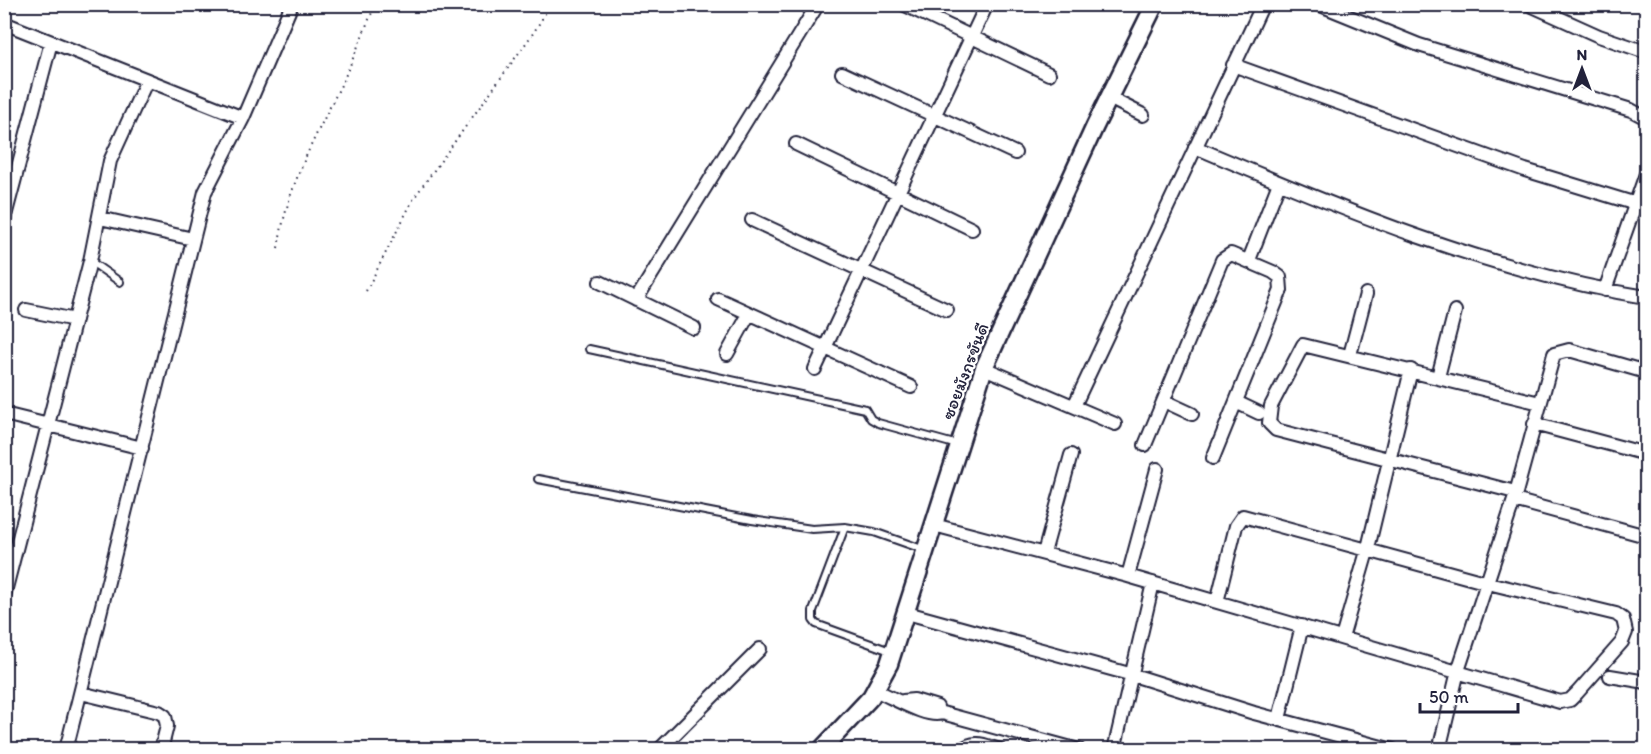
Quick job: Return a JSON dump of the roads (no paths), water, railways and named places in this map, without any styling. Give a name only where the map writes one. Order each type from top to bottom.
[{"type":"street","points":[[66,750],[193,239],[211,175],[243,118],[292,4]]},
{"type":"street","points":[[636,300],[818,4]]},
{"type":"street","points":[[903,4],[1048,74]]},
{"type":"street","points":[[815,369],[987,4]]},
{"type":"street","name":"ซอยมังกรขันดี","points":[[821,750],[844,728],[874,690],[893,652],[984,368],[1155,4]]},
{"type":"street","points":[[1074,406],[1263,4]]},
{"type":"street","points":[[1318,4],[1419,45],[1631,110],[1647,118]]},
{"type":"street","points":[[1528,4],[1599,36],[1647,52]]},
{"type":"street","points":[[4,24],[243,118]]},
{"type":"street","points":[[4,220],[51,42]]},
{"type":"street","points":[[1233,64],[1524,170],[1640,206]]},
{"type":"street","points":[[842,73],[1016,153]]},
{"type":"street","points":[[4,597],[50,426],[100,218],[110,161],[147,80]]},
{"type":"street","points":[[1109,98],[1143,115]]},
{"type":"street","points":[[795,144],[972,229]]},
{"type":"street","points":[[1195,147],[1280,183],[1410,233],[1552,277],[1605,290],[1647,297]]},
{"type":"street","points":[[1605,290],[1640,206],[1647,174]]},
{"type":"street","points":[[1249,260],[1280,183]]},
{"type":"street","points":[[100,218],[193,239]]},
{"type":"street","points":[[753,220],[947,310]]},
{"type":"street","points":[[1145,445],[1222,260],[1231,254],[1249,260],[1280,277],[1281,290],[1213,458]]},
{"type":"street","points":[[600,282],[694,328]]},
{"type":"street","points":[[1350,355],[1366,294]]},
{"type":"street","points":[[718,299],[824,350],[911,387]]},
{"type":"street","points":[[26,310],[75,320]]},
{"type":"street","points":[[1438,377],[1455,311]]},
{"type":"street","points":[[727,354],[749,314]]},
{"type":"street","points":[[1540,403],[1303,345],[1271,406],[1269,423],[1276,430],[1514,496],[1647,536]]},
{"type":"street","points":[[1439,750],[1458,671],[1514,496],[1550,360],[1558,351],[1569,350],[1647,372]]},
{"type":"street","points":[[984,368],[1115,424]]},
{"type":"street","points":[[1342,638],[1368,548],[1411,370]]},
{"type":"street","points":[[1164,402],[1192,414]]},
{"type":"street","points":[[1236,402],[1259,413]]},
{"type":"street","points":[[4,414],[142,448]]},
{"type":"street","points":[[1534,424],[1647,454]]},
{"type":"street","points":[[1044,554],[1071,455]]},
{"type":"street","points":[[1128,576],[1157,469]]},
{"type":"street","points":[[934,525],[1153,583],[1218,602],[1302,626],[1342,638],[1565,702],[1577,693],[1622,642],[1626,632],[1623,619],[1616,614],[1488,583],[1368,548],[1243,516],[1236,526],[1218,602]]},
{"type":"street","points":[[1114,750],[1153,583]]},
{"type":"street","points":[[907,613],[1133,675],[1279,720],[1393,750]]},
{"type":"street","points":[[1279,720],[1302,626]]},
{"type":"street","points":[[659,750],[760,649]]},
{"type":"street","points":[[1610,675],[1647,682]]},
{"type":"street","points":[[874,690],[903,701],[911,708],[937,715],[942,713],[1079,750]]},
{"type":"street","points":[[81,693],[165,716],[167,726],[161,750]]},
{"type":"street","points":[[962,750],[970,743],[1000,750]]},
{"type":"lane","points":[[90,261],[120,282]]},
{"type":"lane","points":[[590,349],[865,409],[871,419],[878,423],[958,446]]},
{"type":"lane","points":[[538,479],[752,520],[812,529],[845,527],[874,532],[925,550]]},
{"type":"lane","points":[[845,527],[813,611],[813,620],[816,624],[893,652]]}]
